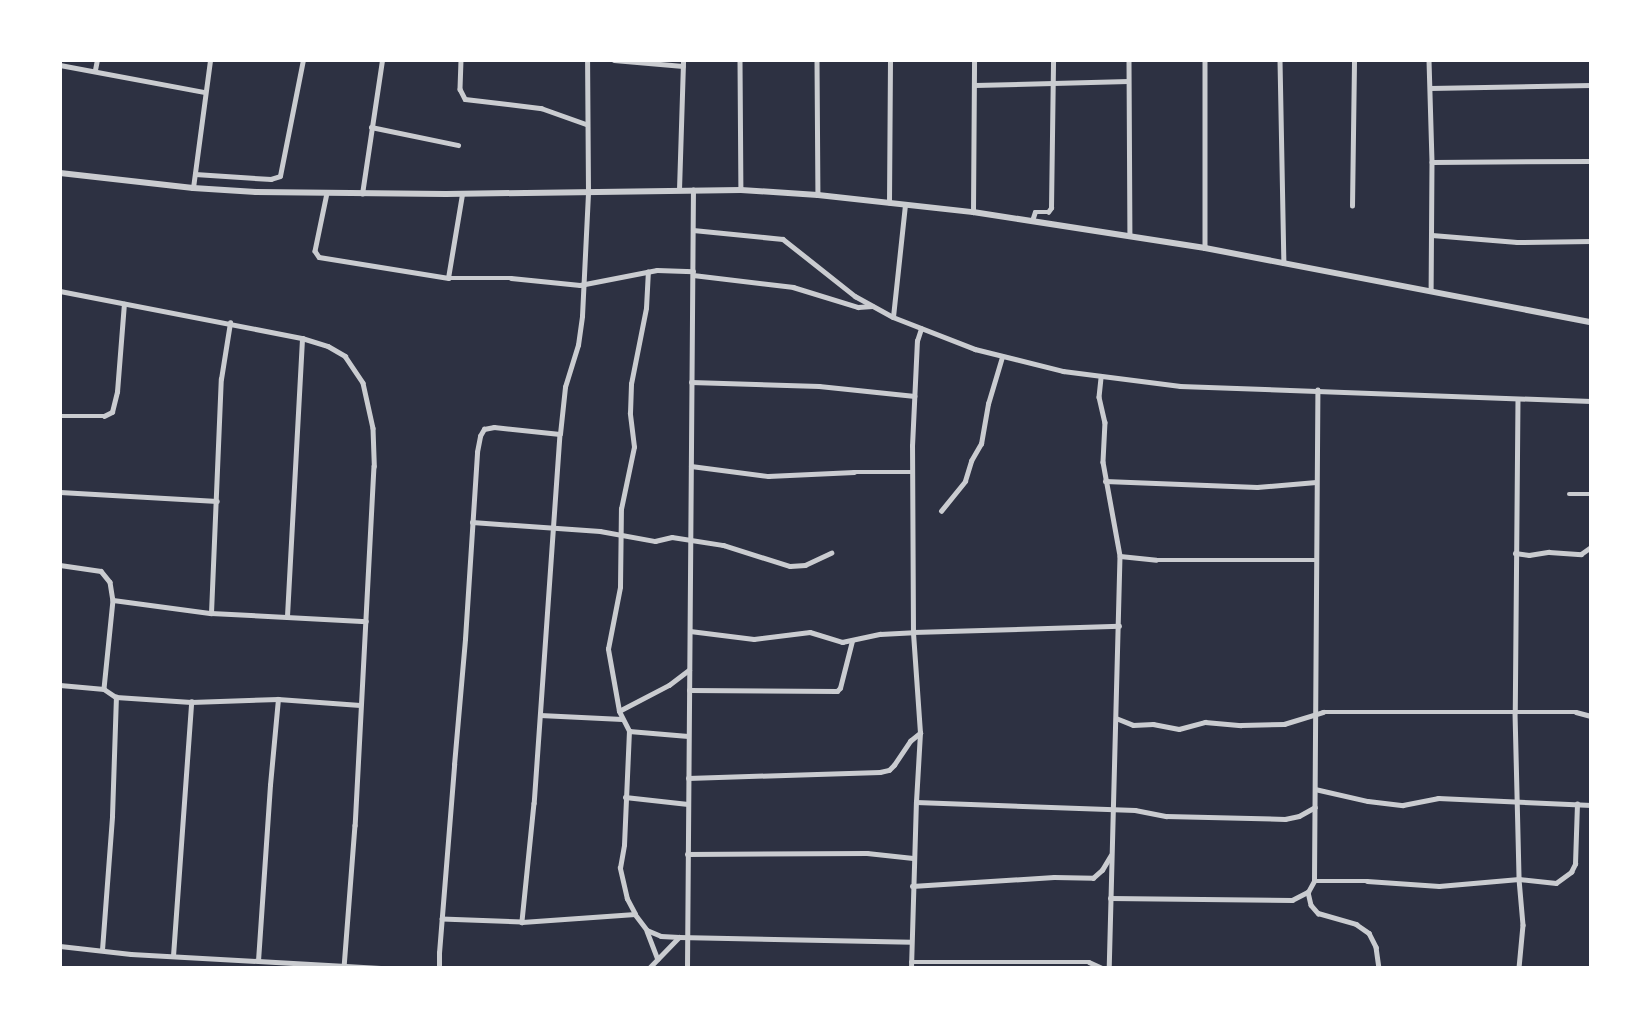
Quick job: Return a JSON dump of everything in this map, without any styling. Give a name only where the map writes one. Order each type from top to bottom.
[{"type":"street","points":[[95,70],[97,60]]},
{"type":"street","points":[[193,188],[210,60]]},
{"type":"street","points":[[195,174],[271,179],[280,176],[303,60]]},
{"type":"street","points":[[362,194],[382,60]]},
{"type":"street","points":[[445,60],[459,60],[460,89],[465,99],[541,108],[586,124]]},
{"type":"street","points":[[522,922],[540,715],[560,434],[565,387],[579,337],[584,285],[588,192],[587,60]]},
{"type":"street","points":[[614,60],[683,63],[679,190]]},
{"type":"street","points":[[740,60],[741,190]]},
{"type":"street","points":[[817,60],[818,195]]},
{"type":"street","points":[[889,203],[890,60]]},
{"type":"street","points":[[973,212],[974,60]]},
{"type":"street","points":[[1032,221],[1035,212],[1048,212],[1051,208],[1053,60]]},
{"type":"street","points":[[1129,60],[1130,236]]},
{"type":"street","points":[[1205,60],[1205,248]]},
{"type":"street","points":[[1280,60],[1284,263]]},
{"type":"street","points":[[1352,206],[1354,60]]},
{"type":"street","points":[[1429,60],[1432,162],[1431,291]]},
{"type":"street","points":[[60,65],[204,92]]},
{"type":"street","points":[[975,85],[1053,81],[1128,81]]},
{"type":"street","points":[[1430,88],[1591,85]]},
{"type":"street","points":[[371,127],[458,145]]},
{"type":"street","points":[[1432,162],[1591,160]]},
{"type":"street","points":[[60,173],[193,188],[327,193],[462,194],[741,190],[818,195],[973,212],[1205,248],[1591,322]]},
{"type":"street","points":[[687,968],[693,190]]},
{"type":"street","points":[[327,193],[316,247],[317,255],[448,278],[511,278],[584,285],[664,269],[793,287],[858,307],[872,306]]},
{"type":"street","points":[[448,278],[462,194]]},
{"type":"street","points":[[893,317],[905,205]]},
{"type":"street","points":[[693,230],[783,239],[855,296],[893,317],[1002,357],[1101,378],[1180,386],[1591,401]]},
{"type":"street","points":[[1432,235],[1516,242],[1591,241]]},
{"type":"street","points":[[648,272],[646,308],[631,384],[630,413],[634,447],[622,499],[621,579],[608,649],[619,711],[629,731],[621,868],[627,899],[647,930],[658,959]]},
{"type":"street","points":[[60,291],[302,338],[328,346],[351,362],[363,383],[370,409],[374,466],[344,967]]},
{"type":"street","points":[[60,416],[104,416],[112,412],[117,392],[124,303]]},
{"type":"street","points":[[211,613],[222,364],[230,323]]},
{"type":"street","points":[[921,329],[917,341],[914,396],[913,632],[920,733],[913,858],[911,965],[1089,962],[1102,968]]},
{"type":"street","points":[[287,616],[302,338]]},
{"type":"street","points":[[941,512],[965,481],[971,460],[981,444],[988,404],[1002,357]]},
{"type":"street","points":[[1101,378],[1099,397],[1105,422],[1103,462],[1105,481],[1120,556],[1109,968]]},
{"type":"street","points":[[691,382],[819,387],[914,396]]},
{"type":"street","points":[[1110,898],[1292,900],[1308,892],[1314,881],[1317,390]]},
{"type":"street","points":[[1518,399],[1515,712],[1519,879],[1523,925],[1519,968]]},
{"type":"street","points":[[439,968],[472,522],[481,432],[494,427],[560,434]]},
{"type":"street","points":[[691,466],[768,476],[913,472]]},
{"type":"street","points":[[1105,481],[1257,488],[1316,482]]},
{"type":"street","points":[[60,492],[217,501]]},
{"type":"street","points":[[1569,494],[1591,494]]},
{"type":"street","points":[[472,522],[620,534],[652,540],[672,537],[723,545],[790,566],[805,565],[831,553]]},
{"type":"street","points":[[1515,553],[1581,554],[1591,547]]},
{"type":"street","points":[[1120,556],[1156,560],[1316,560]]},
{"type":"street","points":[[60,565],[100,571],[110,582],[113,600],[104,689]]},
{"type":"street","points":[[113,600],[211,613],[366,621]]},
{"type":"street","points":[[690,631],[754,639],[802,632],[837,642],[880,634],[913,632],[1119,626]]},
{"type":"street","points":[[689,690],[837,691],[846,669],[852,641]]},
{"type":"street","points":[[619,711],[669,685],[689,670]]},
{"type":"street","points":[[60,685],[104,689],[116,697],[191,702],[278,699],[360,705]]},
{"type":"street","points":[[102,950],[112,816],[116,697]]},
{"type":"street","points":[[258,961],[278,699]]},
{"type":"street","points":[[173,956],[191,702]]},
{"type":"street","points":[[1116,718],[1129,724],[1179,729],[1204,722],[1241,725],[1284,724],[1315,713],[1379,710],[1576,712],[1591,716]]},
{"type":"street","points":[[540,715],[622,719]]},
{"type":"street","points":[[629,731],[688,736]]},
{"type":"street","points":[[688,778],[880,772],[889,770],[920,733]]},
{"type":"street","points":[[1315,789],[1368,801],[1403,805],[1438,798],[1591,805]]},
{"type":"street","points":[[626,797],[688,804]]},
{"type":"street","points":[[916,802],[1141,810],[1166,816],[1285,819],[1299,816],[1315,807]]},
{"type":"street","points":[[1314,881],[1367,880],[1439,886],[1519,879],[1556,883],[1571,872],[1576,854],[1577,804]]},
{"type":"street","points":[[687,854],[867,853],[913,858]]},
{"type":"street","points":[[912,886],[1054,877],[1094,878],[1111,855]]},
{"type":"street","points":[[1308,892],[1311,905],[1318,913],[1356,924],[1369,933],[1376,946],[1378,968]]},
{"type":"street","points":[[442,919],[522,922],[635,914]]},
{"type":"street","points":[[647,930],[661,936],[679,937],[911,942]]},
{"type":"street","points":[[649,968],[679,937]]},
{"type":"street","points":[[60,946],[173,956],[385,968]]},
{"type":"street","points":[[230,959],[230,968]]}]
